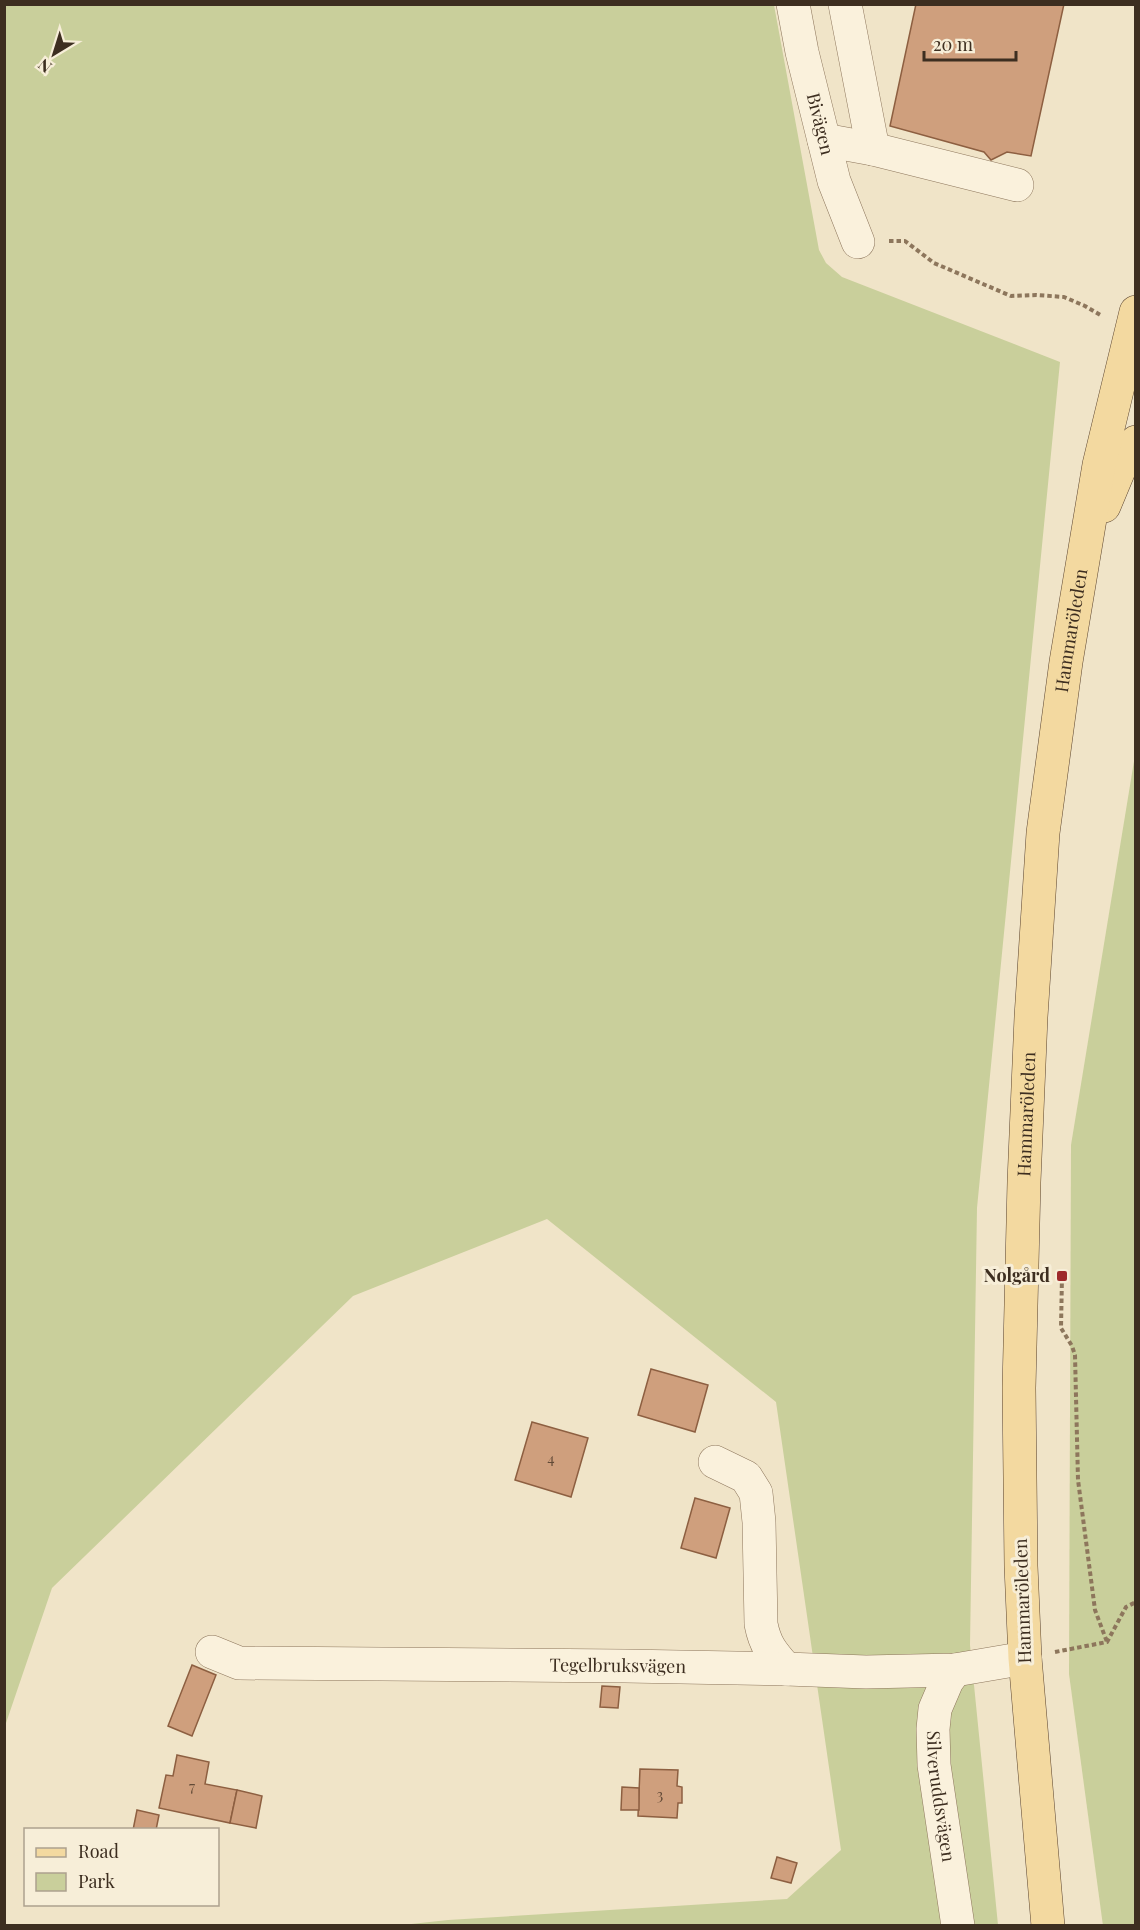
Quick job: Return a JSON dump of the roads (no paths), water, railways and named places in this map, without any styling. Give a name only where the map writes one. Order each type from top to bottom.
[{"type":"main road","name":"Hammaröleden","points":[[1048,1926],[1025,1658],[1021,1566],[1019,1388],[1031,1017],[1043,833],[1083,554],[1099,465],[1133,322]]},
{"type":"main road","points":[[1083,554],[1119,470],[1136,442]]},
{"type":"street","name":"Bivägen","points":[[793,4],[802,52],[834,181],[858,242]]},
{"type":"street","points":[[845,4],[873,149]]},
{"type":"street","points":[[824,140],[873,149],[1017,185]]},
{"type":"street","points":[[715,1462],[746,1477],[756,1493],[759,1522],[761,1624],[764,1640],[786,1668]]},
{"type":"street","name":"Tegelbruksvägen","points":[[212,1652],[239,1663],[786,1668],[866,1672],[955,1670],[1025,1658]]},
{"type":"street","name":"Silveruddsvägen","points":[[955,1670],[947,1681],[935,1709],[933,1728],[934,1765],[958,1926]]},
{"type":"place","name":"Nolgård","points":[[1062,1276]]}]
